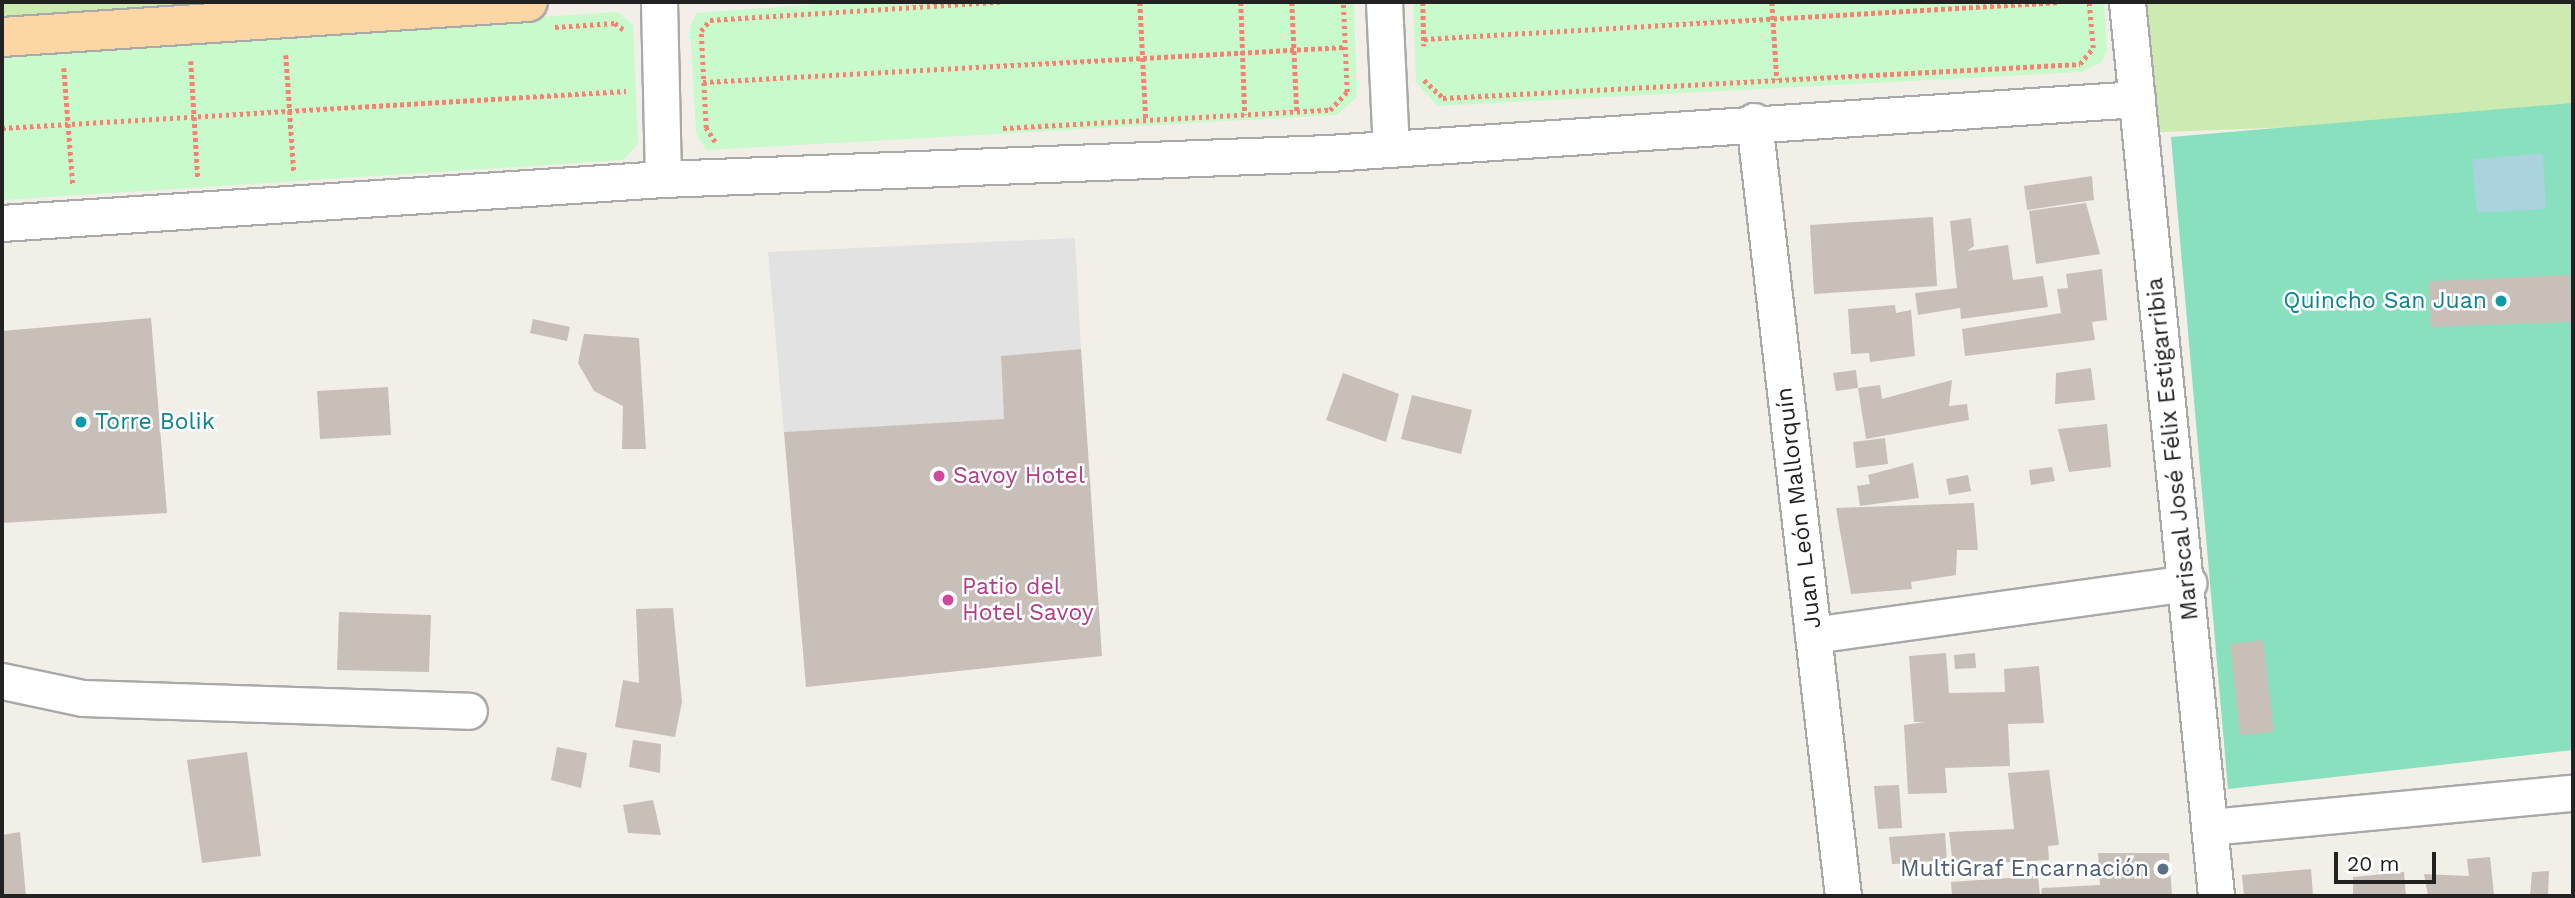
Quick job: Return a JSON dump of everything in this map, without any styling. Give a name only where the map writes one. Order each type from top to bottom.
[{"type":"main road","points":[[2,37],[537,15]]},
{"type":"street","points":[[659,2],[663,179]]},
{"type":"street","points":[[1384,2],[1391,149]]},
{"type":"street","name":"Mariscal José Félix Estigarribia","points":[[2127,2],[2188,583],[2216,896]]},
{"type":"street","points":[[2,223],[663,179],[1391,149],[1754,121],[2137,99]]},
{"type":"street","name":"Juan León Mallorquín","points":[[1754,121],[1843,896]]},
{"type":"street","points":[[1813,635],[2188,583]]},
{"type":"street","points":[[2,681],[83,698],[469,711]]},
{"type":"street","points":[[2210,827],[2573,793]]},
{"type":"path","points":[[718,144],[706,128],[701,31],[717,18],[999,2]]},
{"type":"path","points":[[1140,2],[1146,120]]},
{"type":"path","points":[[1241,2],[1245,114]]},
{"type":"path","points":[[1292,2],[1297,112]]},
{"type":"path","points":[[995,129],[1330,110],[1343,99],[1343,2]]},
{"type":"path","points":[[1423,2],[1424,61]]},
{"type":"path","points":[[1772,2],[1777,80]]},
{"type":"path","points":[[1423,39],[2059,2]]},
{"type":"path","points":[[1424,72],[1429,89],[1443,98],[2080,64],[2093,48],[2089,2]]},
{"type":"path","points":[[537,15],[615,23],[625,44]]},
{"type":"path","points":[[286,44],[294,173]]},
{"type":"path","points":[[703,82],[1345,47]]},
{"type":"path","points":[[190,50],[198,178]]},
{"type":"path","points":[[63,57],[73,186]]},
{"type":"path","points":[[626,79],[627,103]]},
{"type":"path","points":[[2,128],[626,91]]},
{"type":"path","points":[[283,173],[308,172]]},
{"type":"path","points":[[187,179],[211,177]]},
{"type":"path","points":[[61,187],[86,185]]},
{"type":"green space","points":[[2,2],[287,2],[2,24]]},
{"type":"green space","points":[[845,2],[1354,2],[1357,97],[1337,115],[706,150],[696,133],[690,26],[697,13]]},
{"type":"green space","points":[[1413,2],[2104,2],[2107,50],[2102,62],[2081,72],[1438,106],[1416,83]]},
{"type":"green space","points":[[2127,2],[2573,2],[2573,116],[2140,133]]},
{"type":"green space","points":[[618,12],[633,25],[638,144],[623,160],[2,200],[2,53]]},
{"type":"green space","points":[[2573,103],[2573,750],[2228,789],[2171,137]]},
{"type":"shaded area","points":[[1075,238],[1081,349],[1001,356],[1004,419],[784,432],[768,252]]},
{"type":"water","points":[[2543,154],[2546,209],[2477,213],[2472,159]]},
{"type":"building","points":[[2092,176],[2094,200],[2027,210],[2024,186]]},
{"type":"building","points":[[2086,203],[2100,254],[2036,264],[2029,211]]},
{"type":"building","points":[[1933,217],[1937,286],[1814,294],[1810,225]]},
{"type":"building","points":[[1971,218],[1974,246],[1967,251],[2008,245],[2013,280],[2043,276],[2048,307],[1961,319],[1960,308],[1918,315],[1915,293],[1957,288],[1950,221]]},
{"type":"building","points":[[2102,269],[2107,320],[2092,322],[2095,340],[1965,356],[1962,329],[2061,313],[2057,289],[2068,288],[2066,274]]},
{"type":"building","name":"Quincho San Juan","points":[[2570,275],[2572,322],[2431,327],[2429,281]]},
{"type":"building","points":[[1895,305],[1896,313],[1911,310],[1915,356],[1870,362],[1869,353],[1851,354],[1848,309]]},
{"type":"building","name":"Torre Bolik","points":[[151,318],[167,513],[2,523],[2,331]]},
{"type":"building","points":[[533,319],[570,327],[567,341],[530,333]]},
{"type":"building","points":[[584,334],[639,338],[646,449],[622,449],[623,406],[594,391],[578,363]]},
{"type":"building","points":[[1081,349],[1102,656],[806,687],[784,432],[1004,419],[1001,356]]},
{"type":"building","points":[[2091,368],[2095,400],[2055,404],[2056,373]]},
{"type":"building","points":[[1856,370],[1858,388],[1836,391],[1833,373]]},
{"type":"building","points":[[1343,373],[1399,394],[1386,442],[1326,420]]},
{"type":"building","points":[[1952,380],[1949,406],[1967,404],[1969,420],[1866,439],[1858,388],[1880,385],[1882,399]]},
{"type":"building","points":[[388,387],[391,435],[320,439],[317,391]]},
{"type":"building","points":[[1412,395],[1472,410],[1461,454],[1401,439]]},
{"type":"building","points":[[2107,424],[2111,467],[2069,472],[2058,429]]},
{"type":"building","points":[[1885,438],[1888,464],[1856,468],[1853,442]]},
{"type":"building","points":[[1913,463],[1919,498],[1860,506],[1857,486],[1870,484],[1868,475]]},
{"type":"building","points":[[2052,467],[2055,481],[2031,485],[2029,470]]},
{"type":"building","points":[[1968,475],[1971,491],[1949,495],[1946,479]]},
{"type":"building","points":[[1974,503],[1978,550],[1957,550],[1956,575],[1911,582],[1912,589],[1851,594],[1836,508]]},
{"type":"building","points":[[673,608],[682,702],[675,737],[615,727],[623,680],[639,683],[636,609]]},
{"type":"building","points":[[339,612],[431,615],[429,672],[337,670]]},
{"type":"building","points":[[2263,640],[2274,732],[2240,735],[2230,644]]},
{"type":"building","points":[[1946,653],[1949,693],[2005,692],[2004,669],[2039,666],[2044,723],[2008,724],[2010,766],[1945,768],[1947,793],[1908,794],[1904,725],[1925,722],[1914,722],[1909,656]]},
{"type":"building","points":[[1975,653],[1976,668],[1955,669],[1954,655]]},
{"type":"building","points":[[633,740],[661,744],[660,773],[629,767]]},
{"type":"building","points":[[557,747],[587,753],[581,788],[551,780]]},
{"type":"building","points":[[247,752],[261,856],[202,863],[187,760]]},
{"type":"building","points":[[2049,770],[2059,845],[2048,846],[2049,860],[1953,865],[1949,832],[2014,829],[2008,773]]},
{"type":"building","points":[[1899,785],[1902,828],[1878,829],[1874,786]]},
{"type":"building","points":[[653,800],[661,835],[628,833],[623,805]]},
{"type":"building","points":[[20,832],[26,896],[2,896],[2,835]]},
{"type":"building","points":[[1945,833],[1947,861],[1892,864],[1889,837]]},
{"type":"building","points":[[2098,853],[2169,853],[2172,896],[2041,896],[2042,888],[2100,885]]},
{"type":"building","points":[[2490,857],[2494,894],[2428,896],[2424,874],[2469,876],[2467,859]]},
{"type":"building","points":[[2311,869],[2313,896],[2244,896],[2242,875]]},
{"type":"building","points":[[2549,871],[2548,896],[2530,896],[2532,872]]},
{"type":"building","points":[[2404,872],[2406,896],[2353,896],[2353,877]]},
{"type":"building","points":[[2038,876],[2040,896],[1952,896],[1951,882]]},
{"type":"place","name":"Quincho San Juan","points":[[2501,301]]},
{"type":"place","name":"Torre Bolik","points":[[81,422]]},
{"type":"place","name":"Savoy Hotel","points":[[939,476]]},
{"type":"place","name":"Patio del Hotel Savoy","points":[[948,600]]},
{"type":"place","name":"MultiGraf Encarnación","points":[[2163,869]]}]
